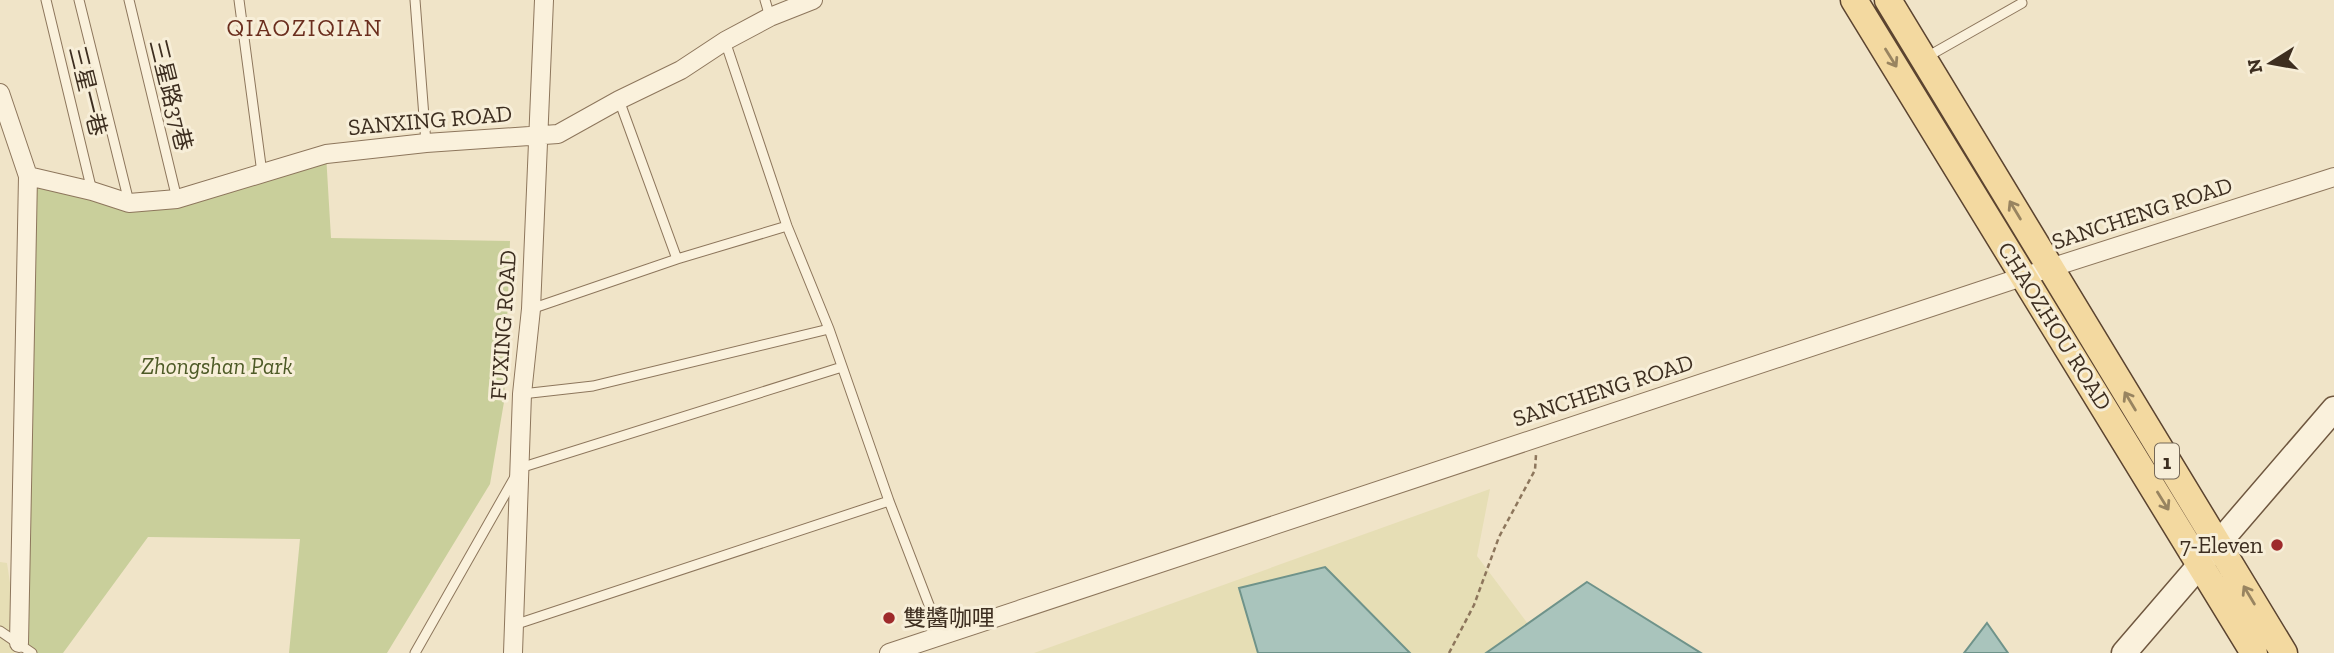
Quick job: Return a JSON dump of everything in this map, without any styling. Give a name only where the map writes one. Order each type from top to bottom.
[{"type":"main road","name":"CHAOZHOU ROAD","points":[[1854,0],[2025,276],[2209,553],[2284,653]]},
{"type":"main road","name":"CHAOZHOU ROAD","points":[[1888,0],[2050,268],[2209,553],[2254,653]]},
{"type":"street","name":"FUXING ROAD","points":[[513,653],[522,394],[531,309],[544,0]]},
{"type":"street","name":"SANXING ROAD","points":[[28,176],[130,203],[177,199],[326,154],[426,143],[558,134],[681,69],[725,41],[767,9],[813,0]]},
{"type":"street","points":[[0,93],[5,130],[28,176],[26,648]]},
{"type":"street","name":"SANCHENG ROAD","points":[[889,653],[2025,276],[2334,177]]},
{"type":"street","points":[[2124,653],[2334,409]]},
{"type":"lane","name":"三星一巷","points":[[46,0],[92,191]]},
{"type":"lane","points":[[79,0],[130,203]]},
{"type":"lane","name":"三星路37巷","points":[[129,0],[177,199]]},
{"type":"lane","points":[[239,0],[262,173]]},
{"type":"lane","points":[[415,0],[426,143]]},
{"type":"lane","points":[[1923,58],[2022,3]]},
{"type":"lane","points":[[725,41],[787,226],[829,329],[889,501],[942,636]]},
{"type":"lane","points":[[619,100],[677,259]]},
{"type":"lane","points":[[531,309],[677,259],[787,226]]},
{"type":"lane","points":[[522,394],[593,386],[829,329]]},
{"type":"lane","points":[[415,653],[520,468],[842,367]]},
{"type":"lane","points":[[514,625],[889,501]]},
{"type":"lane","points":[[0,631],[26,648]]},
{"type":"path","points":[[1449,653],[1474,605],[1499,537],[1535,470],[1537,438]]},
{"type":"shaded area","points":[[1490,489],[1477,556],[1528,624],[1486,653],[1034,653]]},
{"type":"shaded area","points":[[0,562],[7,563],[19,643],[14,653],[0,653]]},
{"type":"green space","name":"Zhongshan Park","points":[[326,154],[331,238],[510,241],[504,402],[490,484],[387,653],[289,653],[300,539],[148,537],[63,653],[30,653],[19,643],[11,592],[28,176],[130,203]]},
{"type":"water","points":[[1325,567],[1410,653],[1258,653],[1239,588]]},
{"type":"water","points":[[1587,582],[1701,653],[1486,653]]},
{"type":"water","points":[[1987,623],[2008,653],[1964,653]]},
{"type":"place","name":"7-Eleven","points":[[2277,545]]},
{"type":"place","name":"雙醬咖哩","points":[[889,618]]},
{"type":"district","name":"QIAOZIQIAN","points":[[305,27]]}]
